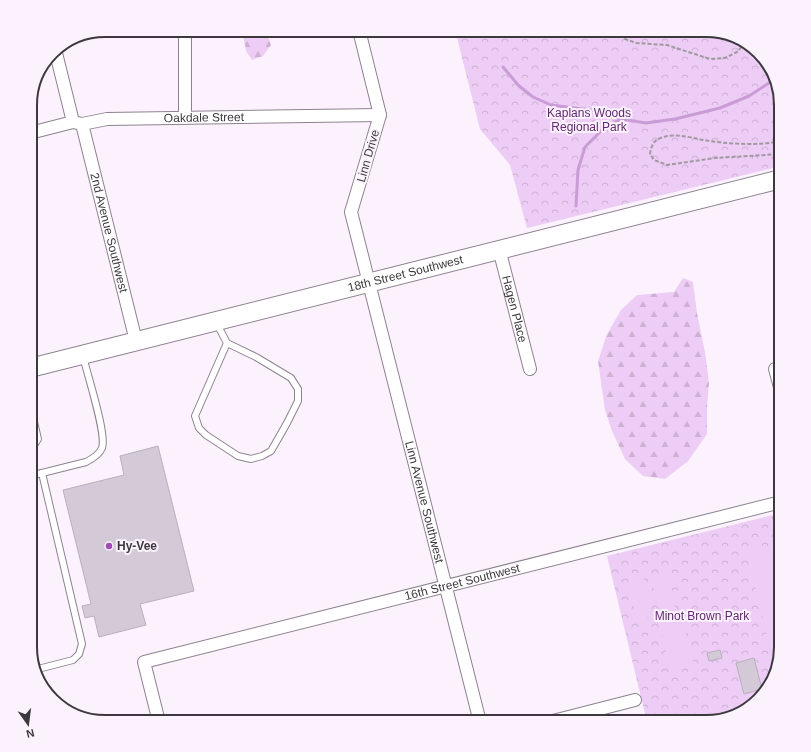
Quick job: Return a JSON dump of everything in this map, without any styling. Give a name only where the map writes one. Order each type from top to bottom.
[{"type":"street","points":[[185,37],[185,118]]},
{"type":"street","name":"Linn Drive","points":[[361,37],[380,115],[351,212],[368,282]]},
{"type":"street","name":"2nd Avenue Southwest","points":[[57,57],[77,123],[136,341]]},
{"type":"street","name":"Oakdale Street","points":[[37,132],[77,123],[107,119],[380,115]]},
{"type":"street","name":"18th Street Southwest","points":[[37,366],[774,180]]},
{"type":"street","name":"Hagen Place","points":[[499,250],[530,369]]},
{"type":"street","name":"Linn Avenue Southwest","points":[[368,282],[478,715]]},
{"type":"street","name":"16th Street Southwest","points":[[157,715],[144,662],[774,504]]},
{"type":"street","points":[[576,715],[635,700]]},
{"type":"lane","points":[[215,321],[227,343],[256,357],[292,378],[298,389],[298,402],[287,423],[271,451],[262,456],[250,459],[238,456],[206,435],[199,428],[195,416],[227,343]]},
{"type":"lane","points":[[37,474],[86,462],[93,458],[102,448],[102,431],[82,354]]},
{"type":"lane","points":[[41,668],[73,660],[79,654],[82,644],[42,473]]},
{"type":"path","points":[[623,37],[636,43],[667,45],[710,59],[725,58],[737,52],[742,47]]},
{"type":"path","points":[[774,143],[753,144],[668,136],[651,144],[650,154],[654,160],[667,165],[716,158],[774,154]]},
{"type":"green space","points":[[243,37],[268,37],[271,45],[263,56],[252,60],[246,51]]},
{"type":"green space","name":"Kaplans Woods Regional Park","points":[[457,37],[719,38],[744,48],[763,67],[769,79],[774,100],[774,168],[527,228],[510,165],[480,129]]},
{"type":"green space","points":[[683,278],[693,282],[697,313],[705,352],[709,383],[707,434],[688,461],[665,479],[643,476],[625,459],[612,431],[605,410],[598,361],[607,334],[621,310],[637,295],[674,292]]},
{"type":"green space","name":"Minot Brown Park","points":[[774,515],[774,647],[773,660],[763,685],[744,704],[719,714],[645,715],[607,556]]},
{"type":"green space","points":[[774,546],[773,660],[747,553]]},
{"type":"green space","points":[[667,574],[676,610],[660,614],[651,578]]},
{"type":"green space","points":[[644,579],[653,616],[637,620],[628,584]]},
{"type":"green space","points":[[683,620],[693,663],[670,669],[660,625]]},
{"type":"building","points":[[158,446],[194,591],[140,604],[146,625],[99,637],[94,616],[85,618],[82,606],[91,604],[63,490],[124,475],[120,456]]},
{"type":"building","points":[[720,650],[722,658],[709,661],[707,653]]},
{"type":"building","points":[[754,658],[761,687],[759,690],[744,694],[736,663]]},
{"type":"waterway","points":[[503,67],[519,86],[533,97],[551,105],[599,111],[621,119],[646,123],[675,119],[720,108],[749,96],[770,82]]},
{"type":"waterway","points":[[576,206],[578,170],[585,147],[603,129],[621,119]]},
{"type":"place","name":"Hy-Vee","points":[[109,546]]}]
